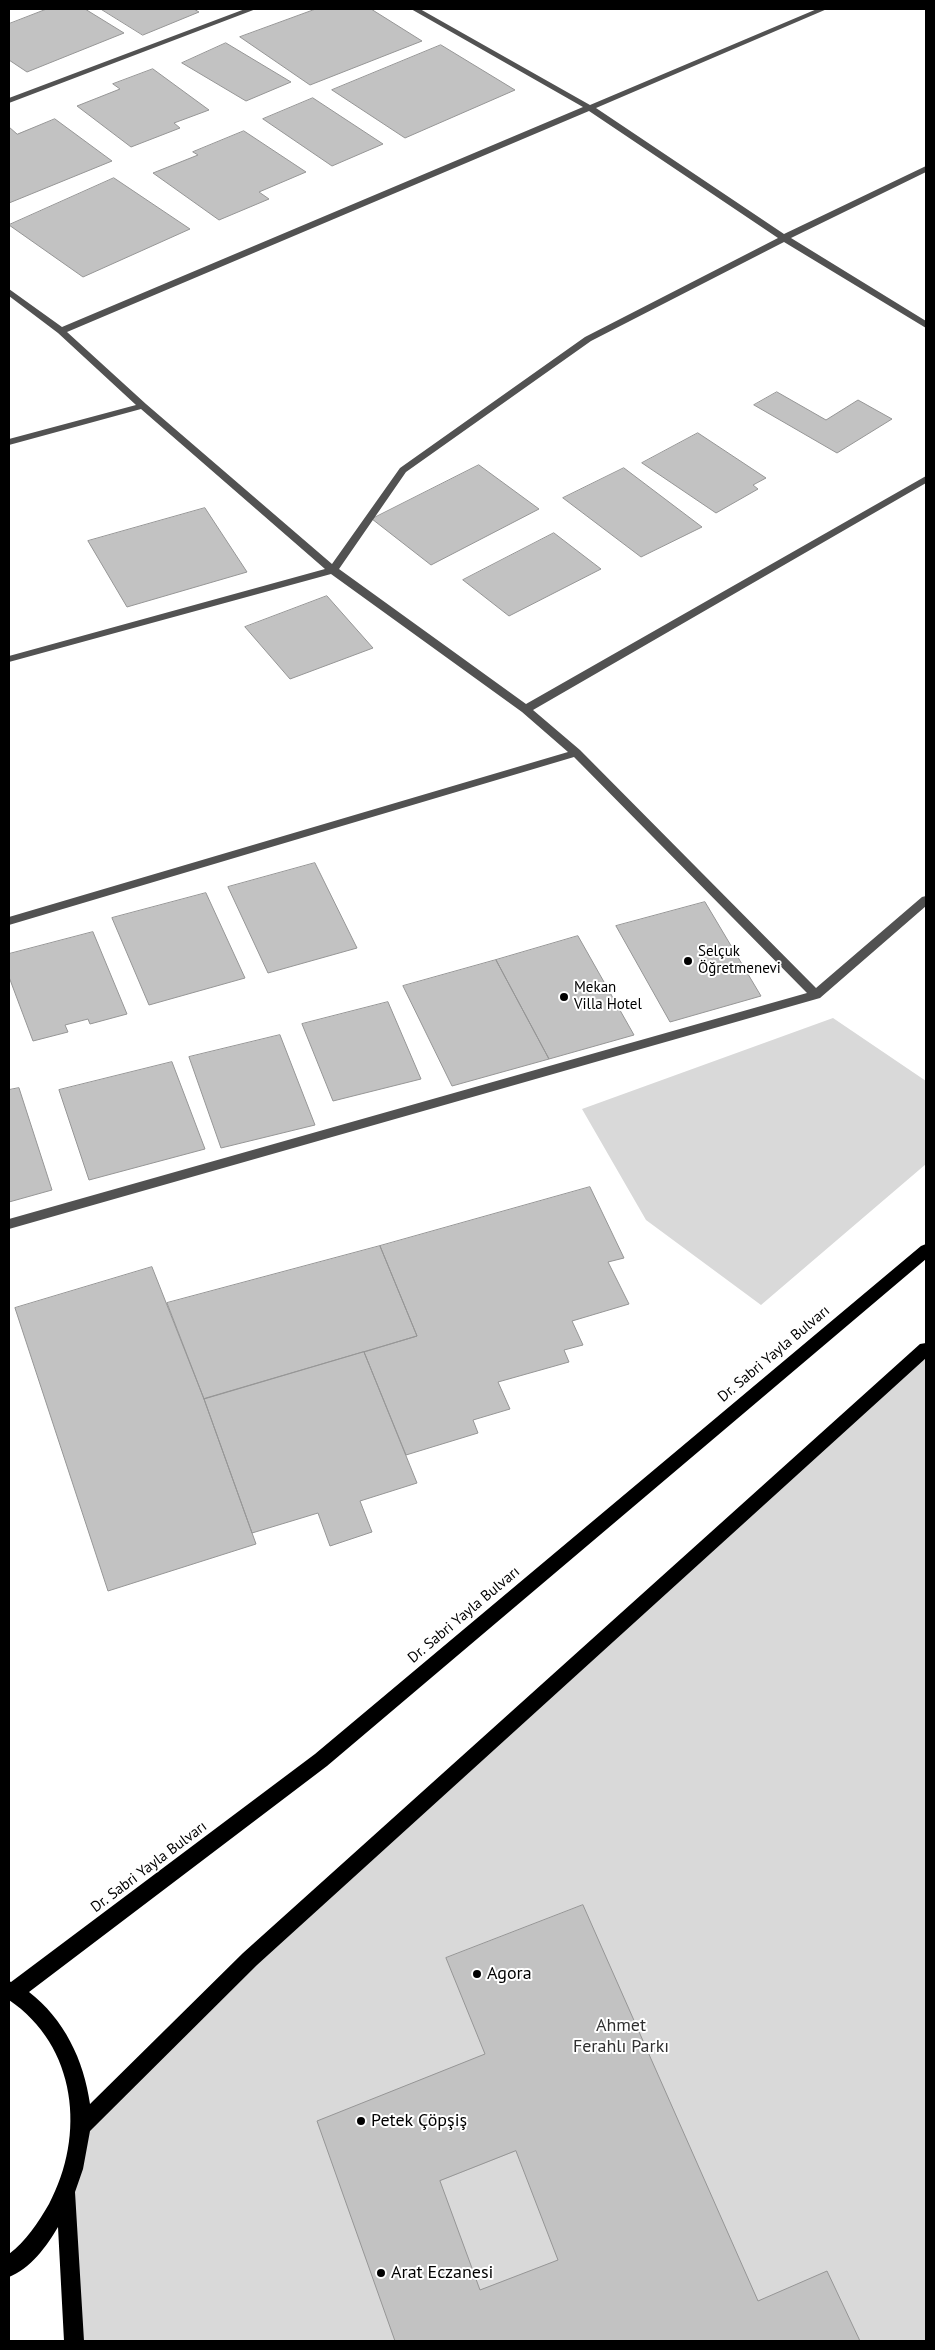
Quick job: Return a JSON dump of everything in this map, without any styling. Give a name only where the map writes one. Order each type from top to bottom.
[{"type":"highway","name":"Dr. Sabri Yayla Bulvarı","points":[[11,1991],[321,1760],[926,1250]]},
{"type":"highway","points":[[82,2126],[250,1959],[926,1349]]},
{"type":"highway","points":[[9,2267],[32,2248],[66,2194],[77,2161],[82,2126],[79,2084],[66,2047],[43,2016],[11,1991]]},
{"type":"highway","points":[[66,2194],[74,2341]]},
{"type":"street","points":[[9,100],[252,9]]},
{"type":"street","points":[[415,9],[590,108],[784,238],[926,325]]},
{"type":"street","points":[[61,330],[822,9]]},
{"type":"street","points":[[9,659],[333,570],[403,470],[588,339],[784,238],[926,169]]},
{"type":"street","points":[[9,292],[61,330],[144,406],[333,570],[526,709],[576,753],[816,995]]},
{"type":"street","points":[[9,442],[144,406]]},
{"type":"street","points":[[526,709],[926,478]]},
{"type":"street","points":[[9,921],[576,753]]},
{"type":"street","points":[[9,1224],[816,995],[926,900]]},
{"type":"green space","points":[[833,1018],[926,1081],[926,1164],[761,1305],[646,1220],[582,1109]]},
{"type":"green space","name":"Ahmet Ferahlı Parkı","points":[[926,1349],[926,2341],[74,2341],[66,2194],[82,2125],[250,1959]]},
{"type":"building","points":[[47,9],[85,9],[124,33],[27,72],[9,60],[9,24]]},
{"type":"building","points":[[101,9],[194,9],[199,12],[143,35]]},
{"type":"building","points":[[316,9],[371,9],[422,41],[310,85],[240,37]]},
{"type":"building","points":[[226,43],[291,82],[246,101],[182,63]]},
{"type":"building","points":[[441,45],[515,90],[405,138],[332,90]]},
{"type":"building","points":[[153,69],[209,110],[174,123],[180,128],[131,147],[77,106],[120,89],[113,84]]},
{"type":"building","points":[[313,98],[383,144],[332,166],[263,119]]},
{"type":"building","points":[[55,119],[112,161],[9,203],[9,127],[17,134]]},
{"type":"building","points":[[244,131],[306,172],[259,192],[269,199],[219,220],[153,173],[198,155],[193,152]]},
{"type":"building","points":[[114,178],[190,229],[83,277],[9,225]]},
{"type":"building","points":[[777,392],[826,420],[858,400],[892,419],[837,453],[754,405]]},
{"type":"building","points":[[698,433],[766,478],[753,485],[758,489],[716,513],[642,463]]},
{"type":"building","points":[[479,465],[539,509],[431,565],[372,519]]},
{"type":"building","points":[[624,468],[702,527],[641,557],[563,498]]},
{"type":"building","points":[[205,508],[247,572],[127,607],[88,541]]},
{"type":"building","points":[[554,533],[601,569],[509,616],[463,580]]},
{"type":"building","points":[[327,596],[373,648],[290,679],[245,627]]},
{"type":"building","points":[[315,863],[357,948],[268,973],[228,887]]},
{"type":"building","points":[[206,893],[245,978],[149,1005],[112,918]]},
{"type":"building","name":"Selçuk Öğretmenevi","points":[[705,902],[761,996],[670,1022],[616,926]]},
{"type":"building","points":[[93,932],[127,1014],[90,1024],[88,1019],[65,1025],[68,1032],[33,1041],[9,977],[9,954]]},
{"type":"building","name":"Mekan Villa Hotel","points":[[578,936],[634,1035],[549,1059],[496,960]]},
{"type":"building","points":[[496,960],[549,1059],[452,1086],[403,986]]},
{"type":"building","points":[[388,1002],[421,1079],[333,1101],[302,1024]]},
{"type":"building","points":[[280,1035],[315,1125],[221,1148],[189,1057]]},
{"type":"building","points":[[172,1062],[205,1149],[89,1180],[59,1090]]},
{"type":"building","points":[[19,1088],[52,1190],[9,1202],[9,1090]]},
{"type":"building","points":[[590,1187],[624,1258],[608,1262],[629,1304],[572,1321],[583,1345],[564,1350],[569,1362],[498,1382],[510,1409],[473,1420],[478,1433],[406,1455],[364,1352],[417,1336],[380,1246]]},
{"type":"building","points":[[380,1246],[417,1336],[204,1399],[167,1303]]},
{"type":"building","points":[[152,1267],[204,1399],[256,1544],[108,1591],[15,1308]]},
{"type":"building","points":[[364,1352],[417,1483],[360,1501],[372,1532],[330,1546],[318,1513],[252,1533],[204,1399]]},
{"type":"building","points":[[583,1905],[758,2301],[827,2271],[860,2341],[395,2341],[317,2121],[485,2054],[446,1958]],"holes":[[[516,2151],[558,2260],[480,2290],[440,2181]]]},
{"type":"place","name":"Selçuk Öğretmenevi","points":[[688,961]]},
{"type":"place","name":"Mekan Villa Hotel","points":[[564,997]]},
{"type":"place","name":"Agora","points":[[477,1974]]},
{"type":"place","name":"Petek Çöpşiş","points":[[361,2121]]},
{"type":"place","name":"Arat Eczanesi","points":[[381,2273]]}]
